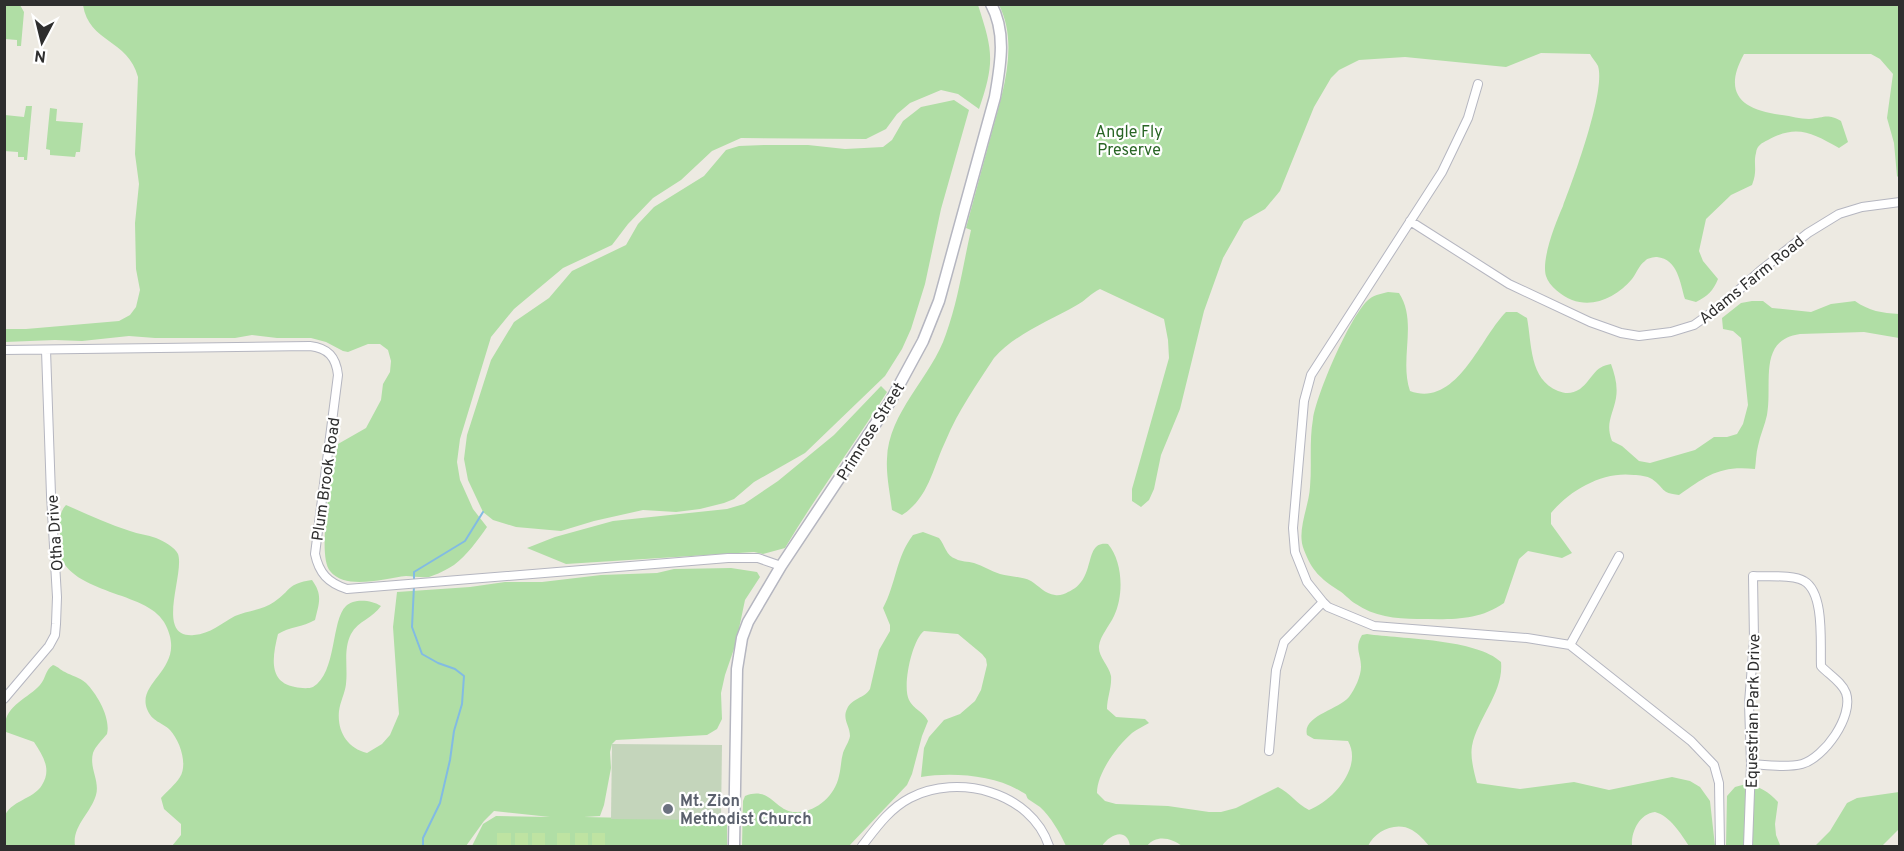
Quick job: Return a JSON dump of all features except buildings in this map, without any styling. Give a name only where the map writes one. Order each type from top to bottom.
[{"type":"main road","name":"Primrose Street","points":[[734,846],[738,652],[747,622],[781,566],[890,402],[923,341],[939,301],[990,117],[1001,66],[1000,32],[991,4]]},
{"type":"street","points":[[1478,84],[1468,118],[1442,172],[1311,375],[1304,399],[1293,528],[1295,552],[1307,582],[1328,607],[1374,626],[1527,638],[1570,645],[1691,741],[1714,765],[1719,783],[1720,846]]},
{"type":"street","name":"Adams Farm Road","points":[[1410,220],[1509,284],[1590,322],[1621,333],[1639,336],[1671,332],[1694,325],[1722,305],[1808,233],[1839,214],[1862,207],[1899,202]]},
{"type":"street","name":"Plum Brook Road","points":[[4,350],[265,345],[310,346],[326,351],[333,357],[338,375],[315,554],[317,564],[328,581],[346,589],[728,558],[758,558],[781,566]]},
{"type":"street","name":"Otha Drive","points":[[4,699],[50,646],[57,624],[46,350]]},
{"type":"street","points":[[1570,645],[1619,556]]},
{"type":"street","name":"Equestrian Park Drive","points":[[1748,846],[1751,764],[1749,703],[1754,640],[1753,576],[1803,580],[1813,589],[1820,615],[1821,666],[1842,685],[1847,695],[1846,711],[1840,728],[1813,759],[1802,764],[1788,766],[1751,764]]},
{"type":"street","points":[[1269,751],[1276,670],[1284,642],[1323,602]]},
{"type":"street","points":[[862,846],[885,816],[905,800],[945,787],[966,787],[1003,797],[1028,814],[1041,829],[1049,846]]},
{"type":"green space","points":[[4,5],[20,5],[24,12],[21,46],[17,46],[17,40],[5,39]]},
{"type":"green space","points":[[83,5],[978,5],[987,34],[990,57],[988,79],[979,109],[958,94],[941,90],[910,103],[897,114],[886,129],[866,139],[741,138],[712,151],[681,180],[653,198],[612,245],[563,268],[514,309],[491,337],[460,439],[457,462],[460,480],[473,509],[487,527],[459,561],[432,576],[406,576],[356,582],[337,577],[330,571],[326,562],[325,529],[338,444],[366,428],[381,400],[383,384],[390,372],[391,361],[388,350],[380,344],[368,344],[348,352],[311,338],[252,335],[235,338],[129,336],[82,341],[5,342],[5,329],[119,321],[130,315],[136,307],[140,290],[136,269],[135,223],[139,184],[135,154],[138,77],[126,55],[93,27]]},
{"type":"green space","name":"Angle Fly Preserve","points":[[999,5],[1899,5],[1899,178],[1894,143],[1887,118],[1893,74],[1880,59],[1871,54],[1744,54],[1735,80],[1740,98],[1747,104],[1768,113],[1809,119],[1829,117],[1836,119],[1841,121],[1848,142],[1839,148],[1804,132],[1788,132],[1759,146],[1755,157],[1755,175],[1752,185],[1731,195],[1706,219],[1699,251],[1703,261],[1718,279],[1710,293],[1700,300],[1696,302],[1685,299],[1674,267],[1670,262],[1657,257],[1646,260],[1632,279],[1612,296],[1597,302],[1580,302],[1556,290],[1548,280],[1545,269],[1550,241],[1581,157],[1597,95],[1598,66],[1590,54],[1541,53],[1506,67],[1405,57],[1359,60],[1339,70],[1331,78],[1314,107],[1280,191],[1265,209],[1244,221],[1223,258],[1204,311],[1180,409],[1161,455],[1154,489],[1149,500],[1141,507],[1132,501],[1132,489],[1169,358],[1164,319],[1100,289],[1080,303],[1022,335],[1002,349],[994,358],[956,419],[924,491],[911,508],[902,515],[892,510],[887,471],[889,442],[902,410],[939,350],[954,309],[971,230],[966,228],[1006,72],[1008,37]]},
{"type":"green space","points":[[954,100],[969,110],[941,209],[925,284],[911,329],[902,349],[885,376],[805,453],[754,482],[734,499],[700,509],[676,512],[643,510],[561,531],[516,527],[493,520],[483,512],[468,480],[464,459],[467,435],[491,360],[514,322],[549,298],[572,271],[626,245],[638,224],[654,207],[704,176],[726,150],[739,146],[764,145],[808,145],[845,149],[883,147],[892,140],[903,121],[921,107]]},
{"type":"green space","points":[[26,106],[32,106],[27,160],[24,160],[24,157],[18,157],[18,152],[4,151],[5,115],[24,117]]},
{"type":"green space","points":[[50,108],[57,109],[56,121],[83,123],[80,152],[76,152],[75,157],[50,155],[50,150],[46,149]]},
{"type":"green space","points":[[1388,292],[1399,293],[1407,316],[1406,366],[1410,391],[1427,394],[1441,389],[1454,380],[1466,368],[1506,312],[1517,312],[1527,318],[1531,349],[1537,369],[1542,378],[1558,391],[1569,393],[1577,391],[1600,368],[1611,364],[1617,389],[1609,424],[1612,441],[1622,446],[1639,461],[1650,463],[1695,450],[1714,437],[1737,434],[1743,424],[1748,405],[1741,338],[1733,331],[1723,329],[1722,318],[1741,303],[1763,301],[1772,308],[1811,312],[1831,304],[1855,301],[1876,311],[1899,314],[1899,338],[1864,332],[1800,334],[1786,338],[1772,354],[1767,415],[1757,449],[1755,469],[1732,469],[1714,473],[1679,495],[1666,491],[1652,479],[1641,475],[1611,476],[1599,479],[1577,490],[1551,513],[1551,524],[1572,553],[1562,558],[1528,551],[1519,559],[1504,603],[1483,614],[1462,618],[1401,618],[1377,614],[1363,608],[1326,582],[1310,563],[1301,535],[1310,487],[1313,419],[1321,392],[1343,339],[1360,310],[1372,297]]},
{"type":"green space","points":[[881,386],[887,392],[785,548],[763,554],[754,552],[566,564],[527,548],[555,537],[613,521],[727,509],[744,504],[778,481],[834,435]]},
{"type":"green space","points":[[66,505],[122,528],[156,538],[174,549],[178,554],[179,563],[173,616],[176,627],[182,633],[194,635],[205,633],[235,616],[270,605],[293,586],[312,580],[319,595],[315,620],[278,634],[274,666],[280,680],[286,684],[309,688],[321,680],[330,659],[341,613],[349,603],[363,601],[381,606],[351,634],[346,652],[346,684],[339,711],[340,725],[345,738],[354,747],[367,753],[382,744],[390,735],[399,714],[393,627],[397,592],[505,582],[542,582],[601,575],[657,573],[674,569],[731,568],[757,572],[760,577],[745,600],[736,643],[725,675],[721,693],[722,719],[717,729],[707,735],[616,740],[610,752],[611,768],[600,816],[584,817],[727,820],[727,846],[472,846],[483,824],[496,816],[550,817],[494,811],[484,821],[466,846],[172,846],[181,835],[181,824],[164,809],[161,798],[180,777],[183,759],[174,735],[152,717],[147,709],[146,699],[149,690],[167,662],[171,651],[170,638],[164,622],[155,612],[142,604],[93,585],[78,577],[67,567],[59,553],[61,515]]},
{"type":"green space","points":[[923,532],[939,538],[953,558],[974,563],[1000,574],[1027,579],[1048,593],[1057,595],[1077,586],[1083,579],[1092,554],[1100,544],[1108,544],[1113,551],[1119,569],[1119,598],[1117,608],[1099,646],[1100,654],[1111,676],[1107,709],[1116,717],[1145,719],[1149,723],[1126,738],[1104,769],[1097,793],[1105,801],[1116,804],[1168,806],[1221,812],[1236,808],[1278,787],[1309,810],[1318,806],[1343,782],[1349,772],[1352,751],[1348,741],[1314,739],[1307,735],[1307,728],[1315,718],[1344,702],[1351,694],[1361,671],[1358,644],[1362,635],[1367,634],[1457,644],[1490,654],[1501,662],[1499,684],[1479,725],[1472,746],[1472,760],[1477,783],[1520,789],[1574,782],[1609,790],[1672,777],[1690,781],[1700,787],[1710,801],[1715,846],[1689,846],[1670,821],[1655,812],[1649,813],[1640,820],[1633,835],[1632,846],[1429,846],[1415,832],[1406,827],[1393,827],[1381,832],[1368,846],[1182,846],[1164,838],[1155,840],[1147,846],[1130,846],[1125,836],[1118,834],[1109,838],[1102,846],[1066,846],[1055,825],[1044,811],[1025,794],[1011,786],[973,776],[921,777],[924,748],[929,737],[944,720],[960,714],[975,701],[981,690],[987,665],[982,654],[958,634],[924,631],[912,653],[907,693],[911,703],[928,721],[907,785],[849,846],[742,846],[745,796],[761,794],[784,809],[798,812],[819,805],[834,790],[843,753],[850,736],[846,713],[852,702],[870,689],[879,650],[890,631],[883,608],[907,543],[913,535]]},
{"type":"green space","points":[[53,665],[86,683],[99,700],[105,714],[107,734],[95,748],[92,759],[97,785],[96,795],[76,832],[75,846],[5,846],[3,825],[7,812],[38,790],[45,779],[46,768],[34,742],[6,732],[5,723],[11,710],[40,685],[48,669]]},
{"type":"green space","points":[[612,744],[722,745],[721,820],[611,819]]},
{"type":"green space","points":[[1746,784],[1764,790],[1778,802],[1776,835],[1780,845],[1783,846],[1726,846],[1727,796],[1735,787]]},
{"type":"green space","points":[[1899,792],[1899,829],[1882,846],[1815,846],[1830,831],[1847,803],[1857,798]]},
{"type":"green space","points":[[497,833],[511,833],[511,846],[497,846]]},
{"type":"green space","points":[[515,833],[528,833],[528,846],[515,846]]},
{"type":"green space","points":[[532,833],[545,833],[545,846],[532,846]]},
{"type":"green space","points":[[557,833],[570,833],[570,846],[557,846]]},
{"type":"green space","points":[[575,833],[588,833],[588,846],[575,846]]},
{"type":"green space","points":[[592,833],[605,833],[605,846],[592,846]]},
{"type":"waterway","points":[[414,580],[414,572],[465,541],[483,512]]},
{"type":"waterway","points":[[414,586],[412,627],[422,654],[455,669],[464,676],[462,704],[454,731],[440,803],[423,838],[423,846]]},
{"type":"place","name":"Mt. Zion Methodist Church","points":[[668,809]]}]
